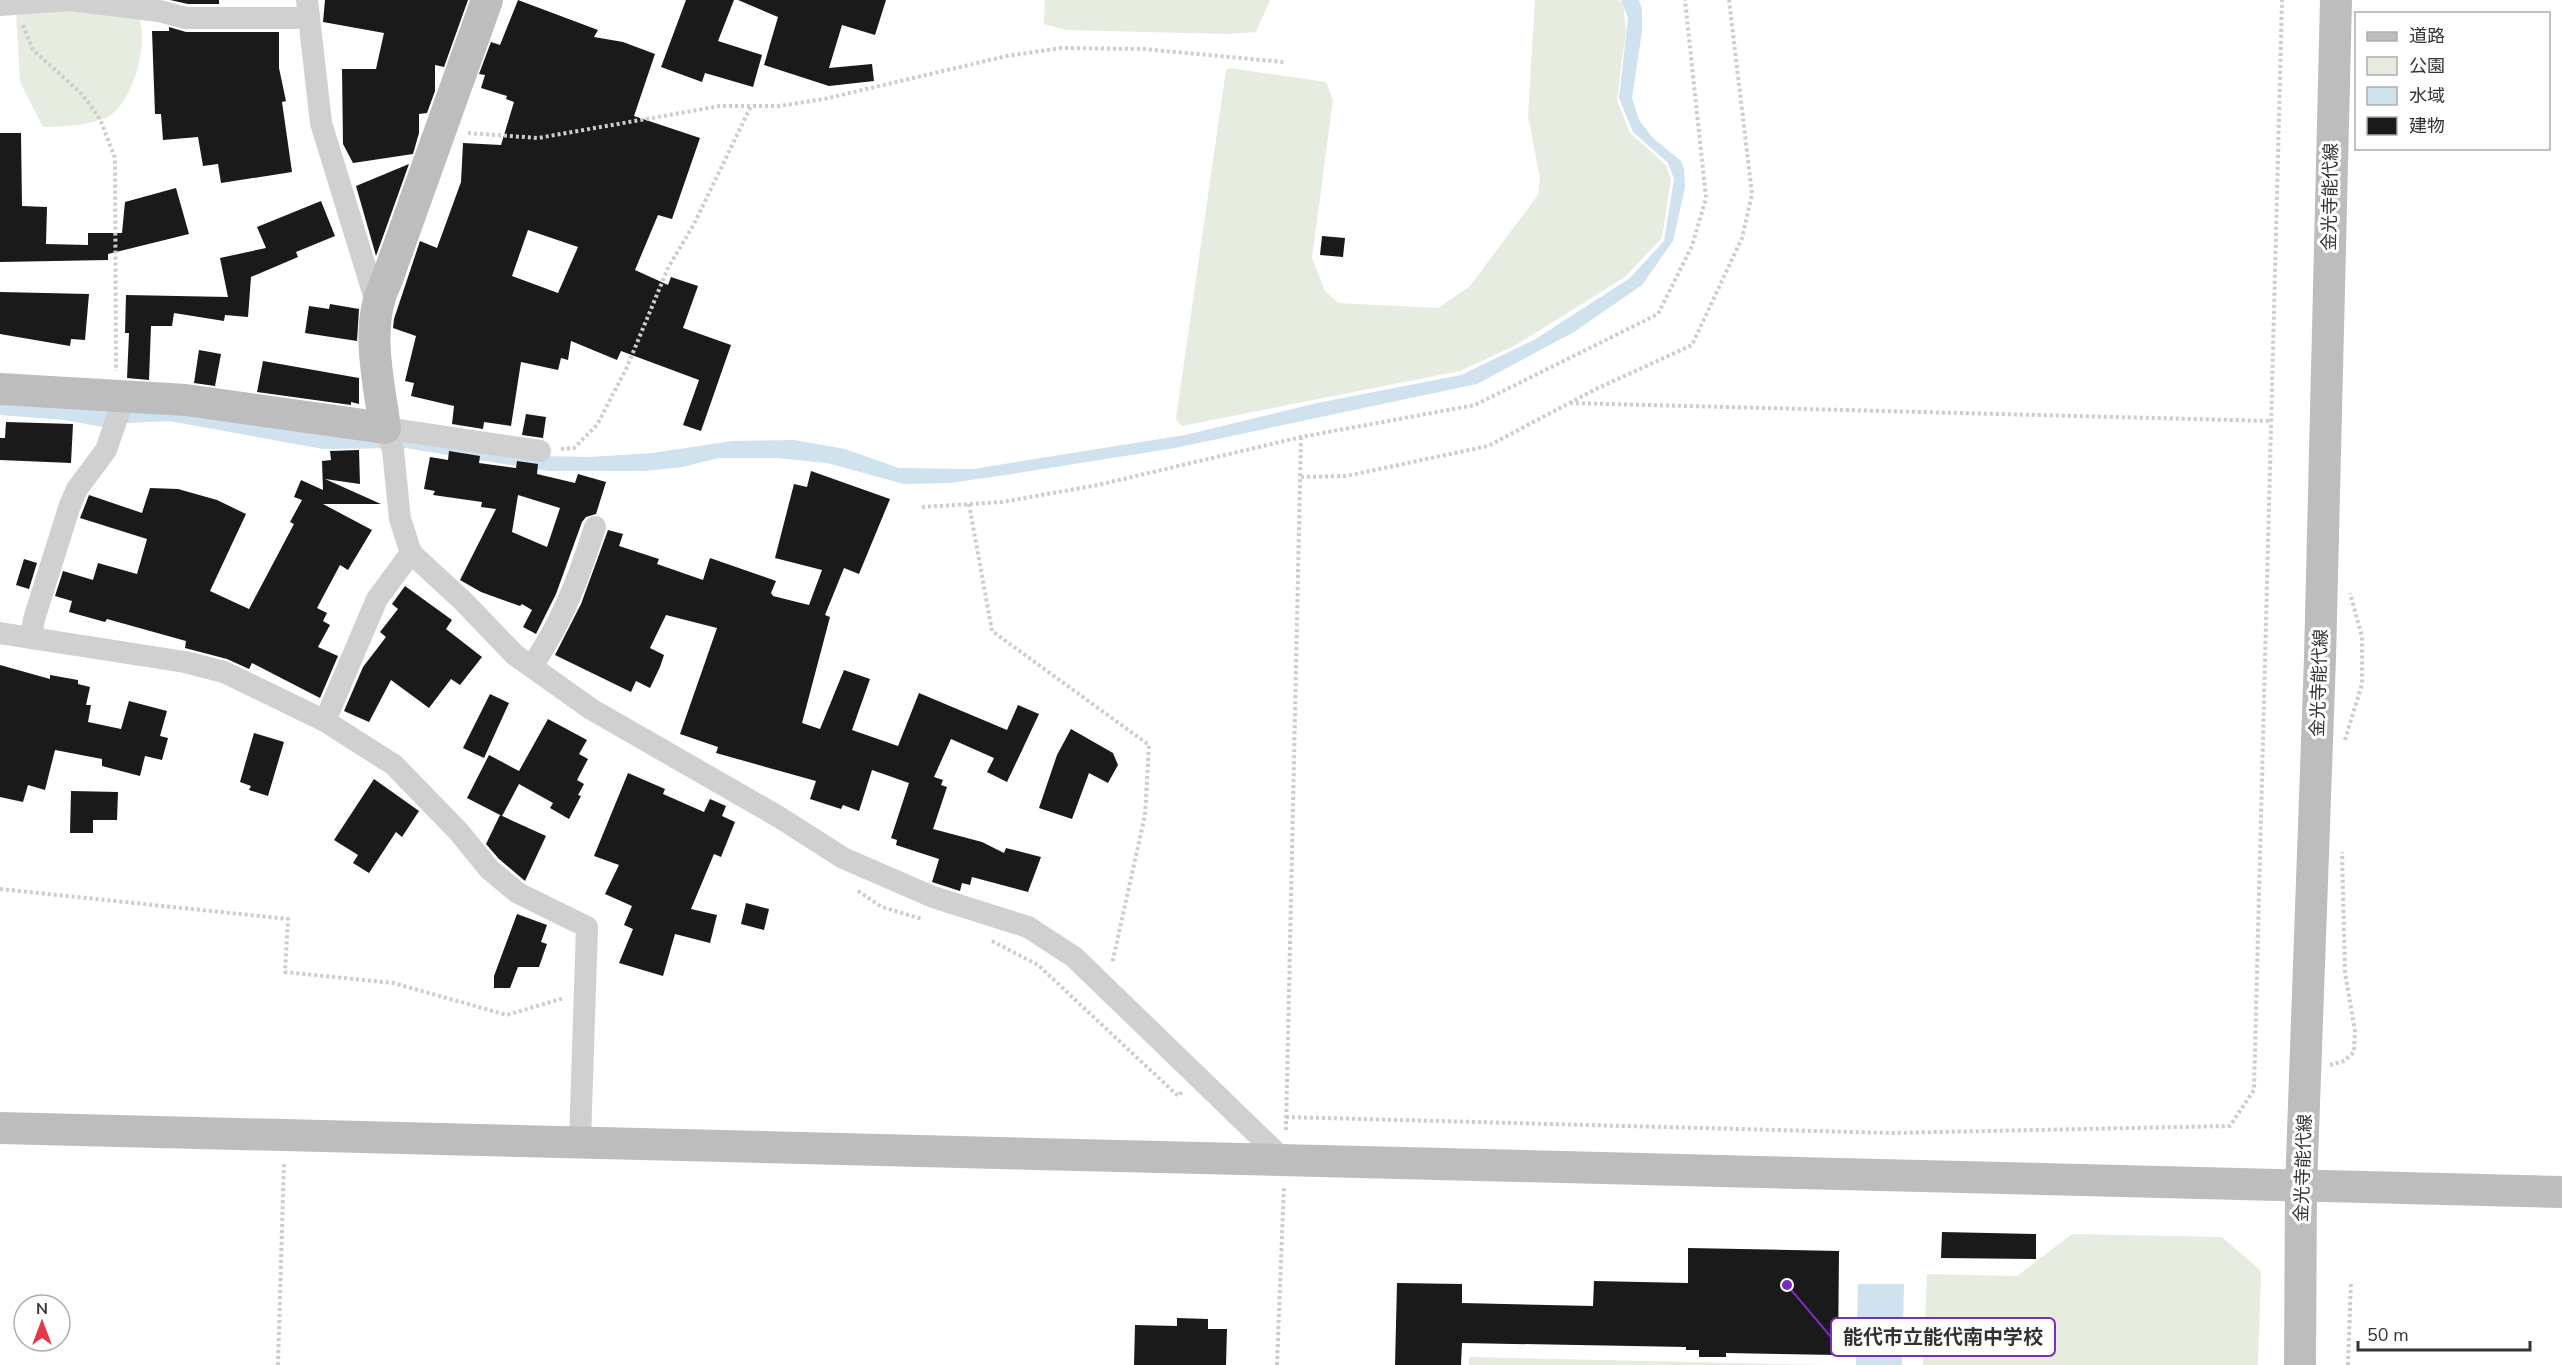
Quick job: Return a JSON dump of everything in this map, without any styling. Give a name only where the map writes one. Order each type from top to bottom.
[{"type":"street","points":[[10,4],[70,0],[159,5],[186,18],[308,9],[321,123],[376,302],[376,364],[400,519],[411,553],[515,654],[591,709],[779,817],[843,858],[933,897],[1029,927],[1074,957],[1285,1161]]},
{"type":"street","points":[[376,302],[386,282],[437,133],[487,0]]},
{"type":"street","name":"金光寺能代線","points":[[2300,1365],[2301,1188],[2320,658],[2336,0]]},
{"type":"street","points":[[0,389],[120,394],[186,400],[389,439],[540,451]]},
{"type":"street","points":[[31,638],[34,619],[70,505],[77,489],[106,450],[115,430],[120,394]]},
{"type":"street","points":[[532,666],[549,642],[576,589],[594,528]]},
{"type":"street","points":[[325,720],[377,599],[411,553]]},
{"type":"street","points":[[0,633],[184,662],[224,672],[325,720],[394,765],[459,832],[489,869],[518,893],[587,927],[580,1141]]},
{"type":"street","points":[[0,1128],[580,1141],[2301,1188],[2562,1192]]},
{"type":"path","points":[[922,507],[1002,502],[1098,485],[1301,437],[1475,405],[1658,314],[1692,246],[1706,198],[1685,0]]},
{"type":"path","points":[[1300,477],[1346,476],[1488,446],[1570,403],[1692,345],[1742,238],[1752,194],[1729,0]]},
{"type":"path","points":[[1286,1117],[1891,1133],[2230,1126],[2254,1090],[2282,0]]},
{"type":"path","points":[[10,4],[33,50],[82,94],[100,119],[116,158],[120,394]]},
{"type":"path","points":[[437,133],[538,138],[720,106],[779,106],[824,99],[1007,56],[1061,48],[1143,49],[1284,62]]},
{"type":"path","points":[[540,451],[574,448],[597,425],[627,367],[668,268],[694,224],[751,106]]},
{"type":"path","points":[[1570,403],[2271,421]]},
{"type":"path","points":[[1277,1365],[1285,1161],[1301,437]]},
{"type":"path","points":[[969,504],[992,631],[1149,745],[1145,815],[1107,988]]},
{"type":"path","points":[[853,888],[882,907],[925,920]]},
{"type":"path","points":[[0,889],[288,919],[285,972],[393,983],[507,1016],[585,992]]},
{"type":"path","points":[[989,939],[1038,965],[1178,1096],[1199,1077]]},
{"type":"path","points":[[278,1365],[285,1135]]},
{"type":"path","points":[[2348,1365],[2351,1281]]},
{"type":"green space","points":[[1045,0],[1270,0],[1256,32],[1229,34],[1065,30],[1044,24]]},
{"type":"green space","points":[[1535,0],[1618,0],[1623,4],[1626,31],[1617,100],[1630,133],[1666,165],[1671,179],[1662,238],[1625,277],[1516,345],[1460,371],[1182,426],[1176,419],[1226,70],[1230,68],[1326,82],[1333,100],[1312,258],[1325,291],[1338,303],[1438,308],[1470,286],[1538,195],[1540,178],[1528,116]]},
{"type":"green space","points":[[34,8],[137,14],[142,38],[138,68],[127,96],[111,115],[88,123],[43,127],[20,82],[16,12]]},
{"type":"green space","points":[[2072,1234],[2222,1237],[2261,1271],[2258,1365],[1923,1365],[1927,1274],[2017,1276]]},
{"type":"green space","points":[[1469,1357],[1822,1365],[1469,1365]]},
{"type":"water","points":[[1621,0],[1639,0],[1642,9],[1642,31],[1632,98],[1639,120],[1653,138],[1681,161],[1684,169],[1685,188],[1673,241],[1642,285],[1574,332],[1477,384],[1175,448],[950,483],[904,484],[827,463],[777,458],[719,458],[682,467],[645,471],[548,471],[405,448],[323,449],[169,421],[127,423],[108,428],[64,420],[0,415],[0,404],[200,411],[545,456],[590,457],[652,453],[732,441],[794,440],[845,449],[899,468],[973,469],[1185,435],[1317,403],[1461,375],[1534,340],[1630,278],[1664,241],[1674,179],[1668,163],[1633,132],[1619,98],[1628,18]]},
{"type":"water","points":[[1858,1284],[1904,1284],[1902,1365],[1856,1365]]},
{"type":"building","points":[[170,0],[219,0],[219,4],[188,4]]},
{"type":"building","points":[[325,0],[468,0],[444,67],[435,65],[435,91],[427,113],[419,114],[419,133],[413,154],[353,163],[343,144],[342,69],[376,69],[384,33],[323,22]]},
{"type":"building","points":[[518,0],[598,30],[594,37],[623,42],[655,54],[634,116],[700,138],[672,219],[658,215],[635,270],[668,285],[671,277],[698,286],[683,328],[731,345],[701,431],[683,425],[699,380],[621,351],[617,360],[571,341],[568,360],[561,358],[558,370],[521,362],[511,426],[484,422],[483,429],[452,424],[454,406],[411,396],[414,383],[405,381],[416,336],[393,328],[394,319],[420,241],[437,248],[461,182],[463,143],[501,145],[514,102],[506,99],[507,96],[481,88],[485,75],[479,74],[491,42],[500,45]],"holes":[[[528,230],[578,247],[558,293],[512,276]]]},
{"type":"building","points":[[686,0],[734,0],[718,41],[762,55],[753,87],[705,73],[702,82],[661,67]]},
{"type":"building","points":[[738,0],[886,0],[875,35],[842,25],[829,68],[872,64],[874,81],[829,86],[764,65],[778,17]]},
{"type":"building","points":[[169,27],[186,32],[279,32],[279,68],[286,101],[282,102],[292,172],[221,183],[218,164],[203,166],[198,137],[163,140],[161,114],[155,114],[152,31],[169,31]]},
{"type":"building","points":[[0,133],[21,133],[22,206],[47,207],[46,244],[88,245],[88,233],[122,233],[125,202],[176,188],[189,234],[108,254],[108,260],[0,262]]},
{"type":"building","points":[[409,164],[376,256],[356,186]]},
{"type":"building","points":[[321,201],[335,236],[296,252],[298,257],[251,277],[248,317],[225,315],[224,321],[174,313],[172,326],[151,326],[149,380],[127,378],[129,333],[125,333],[126,295],[228,297],[220,258],[266,248],[257,227]]},
{"type":"building","points":[[1322,236],[1345,238],[1343,257],[1320,255]]},
{"type":"building","points":[[0,292],[89,294],[85,340],[71,339],[70,346],[0,334]]},
{"type":"building","points":[[330,304],[359,309],[357,341],[305,333],[309,306],[329,309]]},
{"type":"building","points":[[199,350],[221,354],[215,386],[194,383]]},
{"type":"building","points":[[263,361],[359,378],[359,404],[351,402],[351,405],[257,392]]},
{"type":"building","points":[[526,414],[546,417],[543,438],[522,435]]},
{"type":"building","points":[[6,422],[73,424],[71,463],[0,460],[0,438],[5,438]]},
{"type":"building","points":[[359,450],[360,484],[325,479],[381,504],[323,504],[372,530],[348,570],[340,565],[317,608],[327,613],[323,621],[330,625],[318,647],[338,656],[320,698],[252,663],[249,669],[227,659],[185,648],[186,641],[107,619],[105,622],[69,612],[72,601],[55,596],[63,571],[93,580],[98,563],[137,574],[147,539],[80,518],[89,495],[142,513],[150,488],[178,489],[217,500],[246,514],[210,591],[249,609],[294,524],[290,522],[302,500],[294,497],[301,480],[323,490],[322,461],[331,460],[330,451]]},
{"type":"building","points":[[449,451],[480,456],[479,463],[516,468],[517,461],[538,464],[537,474],[575,483],[578,474],[606,482],[596,514],[586,517],[582,522],[556,594],[536,634],[523,627],[532,610],[522,604],[520,606],[481,592],[460,580],[496,509],[481,507],[482,502],[433,495],[435,491],[424,489],[430,457],[448,460]],"holes":[[[518,495],[560,508],[547,547],[512,532]]]},
{"type":"building","points":[[811,471],[890,499],[859,574],[844,568],[825,615],[830,617],[802,723],[820,729],[844,670],[870,679],[852,730],[898,746],[919,693],[1007,730],[1018,705],[1039,714],[1007,782],[987,772],[994,758],[951,739],[934,777],[943,780],[941,785],[947,787],[933,829],[982,842],[1004,853],[1006,848],[1041,857],[1028,892],[972,877],[970,885],[962,883],[960,891],[932,882],[939,859],[896,845],[897,840],[891,838],[909,783],[872,770],[859,811],[843,805],[841,809],[810,799],[816,781],[716,753],[718,747],[680,734],[717,628],[666,615],[650,648],[664,655],[660,667],[650,688],[636,681],[631,692],[555,655],[581,604],[608,530],[623,534],[619,546],[659,559],[657,564],[703,580],[710,558],[776,581],[771,593],[773,596],[809,605],[822,570],[775,558],[794,484],[807,487]]},
{"type":"building","points":[[24,559],[37,563],[29,589],[16,585]]},
{"type":"building","points":[[405,586],[452,620],[446,629],[482,657],[460,685],[451,679],[429,708],[391,680],[369,722],[344,711],[363,667],[386,637],[380,632],[398,609],[392,604]]},
{"type":"building","points":[[0,665],[50,679],[50,675],[78,680],[78,684],[90,687],[86,705],[91,705],[88,722],[121,729],[129,701],[167,711],[160,736],[168,738],[162,760],[145,756],[140,776],[102,766],[102,759],[55,750],[45,790],[28,785],[23,802],[0,797]]},
{"type":"building","points":[[490,694],[509,703],[484,758],[463,748]]},
{"type":"building","points":[[548,719],[587,740],[579,754],[588,759],[577,780],[584,784],[578,795],[581,796],[569,819],[550,808],[553,803],[519,784],[502,816],[467,798],[489,755],[519,771]]},
{"type":"building","points":[[1071,729],[1113,753],[1118,765],[1108,783],[1089,773],[1072,819],[1039,808],[1057,755]]},
{"type":"building","points":[[254,733],[284,742],[268,796],[249,790],[251,786],[240,782]]},
{"type":"building","points":[[628,773],[665,789],[663,794],[704,812],[710,799],[726,806],[722,816],[735,822],[721,857],[714,854],[691,909],[717,915],[710,943],[675,934],[663,976],[619,963],[633,929],[624,925],[632,906],[605,894],[619,865],[594,856]]},
{"type":"building","points":[[374,779],[419,811],[402,837],[396,832],[369,873],[353,863],[358,855],[334,840]]},
{"type":"building","points":[[71,791],[118,792],[117,820],[93,820],[93,833],[70,833]]},
{"type":"building","points":[[500,815],[546,836],[525,881],[499,859],[486,844]]},
{"type":"building","points":[[746,903],[769,909],[764,930],[741,924]]},
{"type":"building","points":[[517,914],[547,925],[541,942],[547,944],[539,967],[518,967],[510,988],[494,988],[494,976]]},
{"type":"building","points":[[1942,1232],[2036,1234],[2036,1259],[1941,1258]]},
{"type":"building","points":[[1688,1248],[1839,1251],[1838,1355],[1726,1353],[1726,1357],[1699,1357],[1699,1350],[1686,1350],[1686,1347],[1462,1343],[1461,1365],[1395,1365],[1397,1283],[1462,1284],[1462,1303],[1593,1306],[1594,1281],[1688,1283]]},
{"type":"building","points":[[1177,1318],[1208,1319],[1208,1329],[1227,1329],[1226,1365],[1134,1365],[1135,1325],[1177,1326]]},
{"type":"place","name":"能代市立能代南中学校","points":[[1787,1285]]}]
